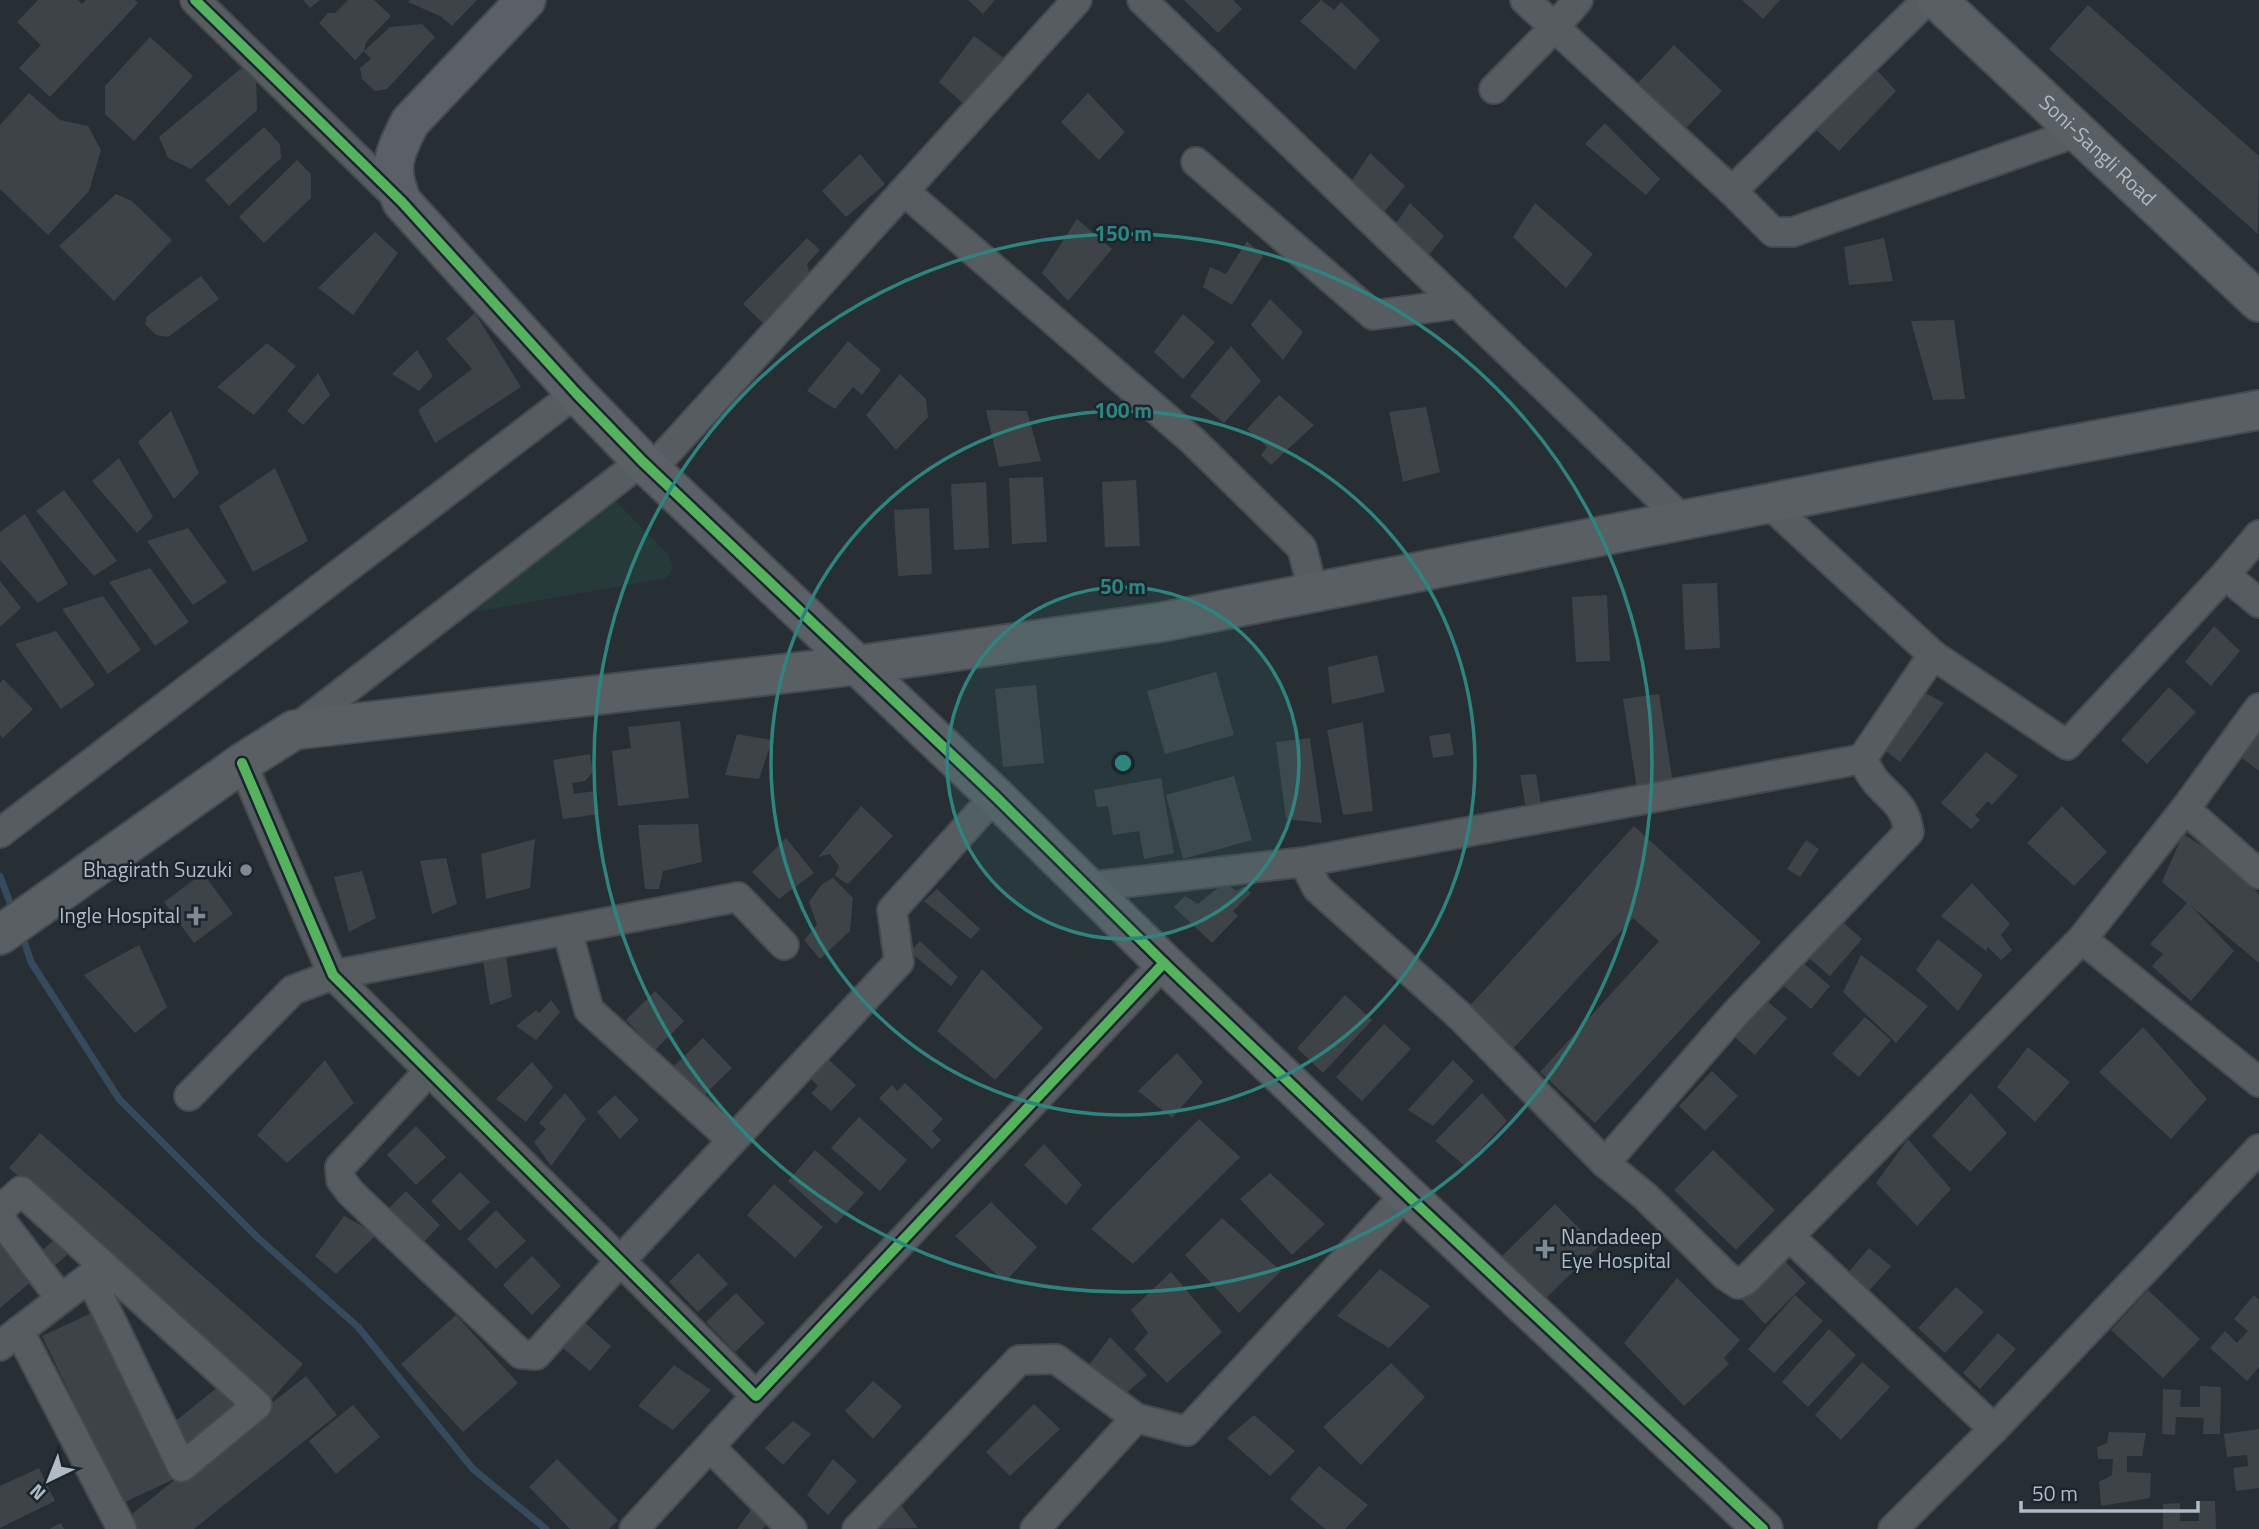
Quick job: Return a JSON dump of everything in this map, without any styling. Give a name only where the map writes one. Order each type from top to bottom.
[{"type":"main road","name":"Soni-Sangli Road","points":[[1937,0],[2259,302]]},
{"type":"main road","points":[[0,934],[242,763],[294,730],[858,665],[1162,622],[2259,410]]},
{"type":"street","points":[[195,0],[402,202],[576,393],[646,465],[995,796],[1164,963],[1406,1194],[1763,1529]]},
{"type":"street","points":[[402,202],[394,184],[392,168],[410,122],[526,0]]},
{"type":"street","points":[[294,730],[646,465],[904,191],[1077,0]]},
{"type":"street","points":[[1142,0],[1683,520]]},
{"type":"street","points":[[1525,0],[1773,232],[1793,232],[2078,132]]},
{"type":"street","points":[[1494,89],[1578,0]]},
{"type":"street","points":[[1732,191],[1927,0]]},
{"type":"street","points":[[1196,162],[1373,315],[1459,304]]},
{"type":"street","points":[[904,191],[1213,461],[1302,548],[1313,591]]},
{"type":"street","points":[[0,833],[576,393]]},
{"type":"street","points":[[1768,503],[1933,655],[2067,745],[2259,535]]},
{"type":"street","points":[[2225,575],[2259,603]]},
{"type":"street","points":[[1087,887],[1304,862],[1862,759],[1933,655]]},
{"type":"street","points":[[1304,862],[1317,888],[1461,1017],[1605,1163],[1646,1197],[1726,1276],[1738,1284],[1745,1281],[1790,1237],[2082,939],[2185,809],[2259,708]]},
{"type":"street","points":[[1605,1163],[1735,1014],[1909,832],[1907,819],[1899,804],[1876,782],[1862,759]]},
{"type":"street","points":[[242,763],[333,975],[756,1396]]},
{"type":"street","points":[[429,1071],[340,1167],[341,1180],[351,1193],[521,1354],[536,1355],[899,962],[892,910],[995,796]]},
{"type":"street","points":[[2185,809],[2259,874]]},
{"type":"street","points":[[189,1096],[293,990],[333,975],[738,897],[784,945]]},
{"type":"street","points":[[567,930],[589,1010],[732,1140]]},
{"type":"street","points":[[2082,939],[2259,1082]]},
{"type":"street","points":[[651,1523],[710,1447],[756,1396],[1164,963]]},
{"type":"street","points":[[1892,1529],[1994,1429],[2259,1149]]},
{"type":"street","points":[[61,1299],[1,1219],[21,1191],[97,1272],[257,1405],[182,1467],[97,1272]]},
{"type":"street","points":[[857,1529],[1019,1360],[1056,1359],[1136,1418],[1187,1432],[1406,1194]]},
{"type":"street","points":[[1790,1237],[1994,1429]]},
{"type":"street","points":[[97,1272],[9,1339],[122,1529]]},
{"type":"street","points":[[1035,1529],[1136,1418]]},
{"type":"street","points":[[710,1447],[792,1529]]},
{"type":"green space","points":[[612,497],[669,555],[673,568],[666,578],[442,618]]},
{"type":"building","points":[[38,0],[78,0],[82,4],[86,0],[135,0],[138,3],[50,97],[19,68],[41,45],[17,22]]},
{"type":"building","points":[[303,0],[320,0],[310,8]]},
{"type":"building","points":[[348,0],[374,0],[391,16],[366,42],[364,51],[355,60],[319,23],[328,13],[335,13]]},
{"type":"building","points":[[477,0],[452,26],[440,16],[408,2]]},
{"type":"building","points":[[968,0],[995,0],[983,14]]},
{"type":"building","points":[[1184,0],[1233,0],[1242,9],[1218,33]]},
{"type":"building","points":[[1321,0],[1334,10],[1341,2],[1380,40],[1355,70],[1300,21]]},
{"type":"building","points":[[1742,0],[1780,0],[1763,19]]},
{"type":"building","points":[[2088,5],[2259,156],[2258,234],[2049,49]]},
{"type":"building","points":[[422,24],[435,37],[387,89],[375,91],[362,79],[360,68],[371,59],[364,51],[390,27]]},
{"type":"building","points":[[974,36],[1012,64],[974,113],[939,82]]},
{"type":"building","points":[[150,37],[193,76],[134,141],[105,114],[105,86]]},
{"type":"building","points":[[1674,45],[1722,91],[1686,128],[1638,83]]},
{"type":"building","points":[[1867,59],[1896,91],[1839,151],[1813,127]]},
{"type":"building","points":[[245,65],[256,79],[257,110],[191,169],[168,158],[159,137]]},
{"type":"building","points":[[29,93],[60,120],[88,126],[101,150],[89,191],[48,235],[0,189],[0,125]]},
{"type":"building","points":[[1088,93],[1125,132],[1099,160],[1061,122]]},
{"type":"building","points":[[1605,123],[1660,179],[1646,195],[1585,144]]},
{"type":"building","points":[[264,127],[280,144],[281,158],[229,206],[205,180]]},
{"type":"building","points":[[1370,153],[1405,186],[1385,211],[1349,185]]},
{"type":"building","points":[[860,154],[885,184],[846,217],[822,191]]},
{"type":"building","points":[[297,160],[311,174],[311,198],[264,243],[239,217]]},
{"type":"building","points":[[116,194],[132,201],[172,240],[114,301],[59,246]]},
{"type":"building","points":[[1410,203],[1444,236],[1424,261],[1388,235]]},
{"type":"building","points":[[1535,203],[1593,254],[1566,288],[1513,237]]},
{"type":"building","points":[[1077,219],[1112,249],[1068,301],[1042,273]]},
{"type":"building","points":[[375,232],[398,253],[353,315],[318,288]]},
{"type":"building","points":[[807,238],[820,250],[807,264],[812,283],[769,329],[743,304]]},
{"type":"building","points":[[1884,238],[1893,281],[1849,285],[1844,247]]},
{"type":"building","points":[[1247,241],[1263,256],[1232,305],[1203,287],[1210,267],[1226,274]]},
{"type":"building","points":[[201,276],[219,299],[168,337],[156,335],[145,324],[147,316]]},
{"type":"building","points":[[1270,299],[1303,332],[1283,360],[1251,325]]},
{"type":"building","points":[[475,313],[521,387],[435,443],[418,410],[472,369],[446,339]]},
{"type":"building","points":[[1183,314],[1215,342],[1183,379],[1154,352]]},
{"type":"building","points":[[1954,320],[1965,399],[1933,400],[1911,321]]},
{"type":"building","points":[[848,341],[881,370],[862,395],[853,387],[835,409],[807,391]]},
{"type":"building","points":[[267,343],[296,366],[254,415],[217,387]]},
{"type":"building","points":[[1231,346],[1261,381],[1224,423],[1190,396]]},
{"type":"building","points":[[417,350],[433,376],[419,391],[392,374]]},
{"type":"building","points":[[318,373],[330,395],[303,425],[287,411]]},
{"type":"building","points":[[900,374],[926,399],[928,417],[896,450],[866,415]]},
{"type":"building","points":[[1279,395],[1314,425],[1271,465],[1261,455],[1267,447],[1247,429]]},
{"type":"building","points":[[1426,407],[1440,472],[1403,482],[1389,412]]},
{"type":"building","points":[[986,410],[1027,411],[1041,461],[999,467]]},
{"type":"building","points":[[171,411],[199,473],[174,499],[138,442]]},
{"type":"building","points":[[119,458],[153,517],[137,533],[92,481]]},
{"type":"building","points":[[275,468],[308,541],[253,572],[219,506]]},
{"type":"building","points":[[1043,477],[1047,542],[1012,544],[1009,478]]},
{"type":"building","points":[[1136,480],[1140,546],[1105,547],[1102,482]]},
{"type":"building","points":[[986,482],[989,548],[954,550],[951,484]]},
{"type":"building","points":[[64,490],[117,561],[94,576],[36,511]]},
{"type":"building","points":[[929,508],[932,574],[898,576],[894,510]]},
{"type":"building","points":[[25,514],[68,584],[38,603],[0,560],[0,532]]},
{"type":"building","points":[[188,528],[227,582],[193,605],[147,541]]},
{"type":"building","points":[[150,568],[189,622],[155,646],[109,582]]},
{"type":"building","points":[[0,581],[21,608],[0,627]]},
{"type":"building","points":[[1717,583],[1720,648],[1685,650],[1682,584]]},
{"type":"building","points":[[1607,595],[1610,661],[1576,662],[1572,597]]},
{"type":"building","points":[[103,596],[141,650],[108,674],[62,609]]},
{"type":"building","points":[[2214,626],[2240,651],[2211,686],[2185,662]]},
{"type":"building","points":[[56,631],[95,685],[61,709],[15,644]]},
{"type":"building","points":[[1377,655],[1385,692],[1332,704],[1328,667]]},
{"type":"building","points":[[1216,672],[1234,735],[1165,754],[1147,691]]},
{"type":"building","points":[[3,679],[33,709],[3,738],[0,735],[0,683]]},
{"type":"building","points":[[1036,685],[1044,763],[1003,767],[995,689]]},
{"type":"building","points":[[2169,687],[2196,712],[2147,764],[2121,740]]},
{"type":"building","points":[[1918,689],[1944,703],[1900,762],[1878,745]]},
{"type":"building","points":[[1659,694],[1673,783],[1637,789],[1623,699]]},
{"type":"building","points":[[680,721],[689,798],[618,806],[612,751],[631,748],[628,727]]},
{"type":"building","points":[[1363,722],[1373,811],[1343,815],[1327,730]]},
{"type":"building","points":[[2259,725],[2259,771],[2238,755]]},
{"type":"building","points":[[1450,733],[1454,755],[1433,758],[1429,736]]},
{"type":"building","points":[[737,734],[772,740],[759,779],[725,775]]},
{"type":"building","points":[[1310,738],[1322,823],[1286,819],[1276,742]]},
{"type":"building","points":[[1986,752],[2018,776],[1992,805],[1988,801],[1975,815],[1980,820],[1971,829],[1941,803]]},
{"type":"building","points":[[590,754],[593,772],[585,781],[572,783],[574,794],[595,791],[599,814],[563,819],[553,760]]},
{"type":"building","points":[[1536,774],[1541,805],[1526,808],[1520,775]]},
{"type":"building","points":[[1234,776],[1252,840],[1183,859],[1166,795]]},
{"type":"building","points":[[1161,778],[1174,853],[1144,859],[1139,831],[1113,835],[1108,806],[1097,807],[1094,790]]},
{"type":"building","points":[[861,806],[893,836],[848,884],[835,876],[839,866],[830,854],[818,857]]},
{"type":"building","points":[[2062,806],[2107,852],[2074,886],[2027,843]]},
{"type":"building","points":[[698,824],[702,862],[663,871],[659,889],[645,889],[638,825]]},
{"type":"building","points":[[1634,826],[1761,942],[1595,1123],[1540,1072],[1659,941],[1633,918],[1511,1051],[1466,1010]]},
{"type":"building","points":[[2183,834],[2238,868],[2259,895],[2259,963],[2191,906],[2234,951],[2191,1001],[2152,966],[2163,954],[2150,944],[2187,903],[2162,882]]},
{"type":"building","points":[[786,838],[814,873],[779,899],[752,872]]},
{"type":"building","points":[[535,839],[530,888],[486,899],[481,854]]},
{"type":"building","points":[[1806,840],[1819,849],[1800,877],[1787,869]]},
{"type":"building","points":[[446,858],[457,904],[432,914],[420,861]]},
{"type":"building","points":[[362,871],[376,918],[349,932],[334,877]]},
{"type":"building","points":[[203,873],[233,914],[194,943],[164,902]]},
{"type":"building","points":[[833,878],[853,898],[850,931],[820,959],[804,940],[817,925],[809,902],[822,884]]},
{"type":"building","points":[[1224,883],[1237,891],[1244,886],[1251,893],[1233,911],[1238,916],[1212,943],[1174,907],[1185,896],[1198,904]]},
{"type":"building","points":[[1972,883],[2010,924],[2001,935],[2012,950],[2001,960],[1988,947],[1986,951],[1941,916]]},
{"type":"building","points":[[937,889],[980,929],[971,939],[924,901]]},
{"type":"building","points":[[1836,916],[1862,939],[1830,976],[1803,953]]},
{"type":"building","points":[[1938,939],[1983,975],[1958,1011],[1916,970]]},
{"type":"building","points":[[920,941],[958,977],[951,986],[910,952]]},
{"type":"building","points":[[139,945],[167,1007],[135,1033],[84,975]]},
{"type":"building","points":[[505,950],[512,997],[490,1005],[482,955]]},
{"type":"building","points":[[1861,955],[1928,1006],[1896,1043],[1843,992]]},
{"type":"building","points":[[1803,963],[1830,986],[1811,1009],[1784,986]]},
{"type":"building","points":[[982,969],[1043,1028],[995,1080],[937,1031]]},
{"type":"building","points":[[655,991],[684,1021],[655,1050],[626,1020]]},
{"type":"building","points":[[1345,995],[1372,1020],[1323,1073],[1297,1048]]},
{"type":"building","points":[[1761,996],[1787,1018],[1755,1055],[1729,1032]]},
{"type":"building","points":[[551,1000],[560,1012],[536,1040],[516,1026],[536,1010],[539,1013]]},
{"type":"building","points":[[1865,1017],[1891,1040],[1859,1077],[1832,1054]]},
{"type":"building","points":[[1384,1024],[1411,1049],[1362,1101],[1336,1077]]},
{"type":"building","points":[[2143,1027],[2207,1099],[2171,1139],[2099,1072]]},
{"type":"building","points":[[703,1038],[732,1068],[702,1097],[673,1067]]},
{"type":"building","points":[[2028,1047],[2070,1082],[2035,1122],[1997,1087]]},
{"type":"building","points":[[1177,1053],[1203,1082],[1172,1118],[1138,1091]]},
{"type":"building","points":[[827,1058],[856,1085],[831,1111],[811,1093],[818,1086],[809,1077]]},
{"type":"building","points":[[325,1060],[354,1103],[287,1163],[257,1135]]},
{"type":"building","points":[[1453,1060],[1474,1081],[1433,1126],[1408,1110]]},
{"type":"building","points":[[532,1062],[553,1087],[526,1122],[496,1099]]},
{"type":"building","points":[[1712,1071],[1738,1096],[1705,1131],[1679,1106]]},
{"type":"building","points":[[905,1083],[943,1119],[932,1131],[941,1140],[932,1149],[879,1098],[892,1085],[897,1091]]},
{"type":"building","points":[[565,1093],[586,1119],[551,1166],[534,1142],[546,1129],[539,1123]]},
{"type":"building","points":[[1482,1093],[1507,1121],[1465,1166],[1435,1141]]},
{"type":"building","points":[[1971,1093],[2007,1133],[1970,1172],[1932,1136]]},
{"type":"building","points":[[615,1095],[639,1120],[620,1139],[597,1112]]},
{"type":"building","points":[[859,1117],[907,1160],[880,1191],[831,1148]]},
{"type":"building","points":[[1199,1119],[1240,1157],[1133,1264],[1091,1229]]},
{"type":"building","points":[[416,1126],[446,1157],[416,1185],[387,1155]]},
{"type":"building","points":[[40,1133],[303,1364],[272,1399],[9,1168]]},
{"type":"building","points":[[1908,1139],[1951,1189],[1917,1226],[1876,1183]]},
{"type":"building","points":[[1044,1144],[1082,1185],[1066,1205],[1024,1165]]},
{"type":"building","points":[[815,1150],[864,1193],[836,1224],[788,1181]]},
{"type":"building","points":[[1713,1150],[1775,1210],[1736,1250],[1674,1190]]},
{"type":"building","points":[[460,1172],[490,1202],[460,1231],[431,1201]]},
{"type":"building","points":[[1270,1173],[1325,1224],[1292,1255],[1240,1199]]},
{"type":"building","points":[[774,1184],[823,1227],[795,1258],[747,1215]]},
{"type":"building","points":[[406,1191],[440,1225],[420,1246],[385,1212]]},
{"type":"building","points":[[991,1202],[1037,1247],[1005,1282],[955,1236]]},
{"type":"building","points":[[1555,1204],[1598,1247],[1545,1299],[1502,1256]]},
{"type":"building","points":[[496,1210],[526,1241],[496,1269],[467,1239]]},
{"type":"building","points":[[344,1216],[377,1234],[336,1274],[315,1256]]},
{"type":"building","points":[[1222,1218],[1281,1271],[1239,1313],[1185,1255]]},
{"type":"building","points":[[61,1234],[74,1249],[52,1268],[39,1253]]},
{"type":"building","points":[[0,1240],[38,1276],[0,1308]]},
{"type":"building","points":[[1869,1248],[1891,1266],[1869,1291],[1848,1273]]},
{"type":"building","points":[[698,1253],[728,1284],[698,1312],[669,1282]]},
{"type":"building","points":[[1779,1255],[1806,1283],[1765,1324],[1738,1296]]},
{"type":"building","points":[[532,1256],[561,1286],[532,1315],[503,1285]]},
{"type":"building","points":[[1380,1269],[1430,1306],[1389,1348],[1337,1316]]},
{"type":"building","points":[[1171,1272],[1222,1332],[1167,1383],[1134,1349],[1148,1333],[1131,1310]]},
{"type":"building","points":[[1677,1278],[1740,1340],[1724,1358],[1729,1364],[1684,1406],[1624,1343]]},
{"type":"building","points":[[1956,1287],[1984,1312],[1945,1353],[1918,1328]]},
{"type":"building","points":[[2148,1290],[2200,1339],[2163,1378],[2111,1330]]},
{"type":"building","points":[[736,1293],[765,1323],[735,1352],[706,1322]]},
{"type":"building","points":[[1795,1295],[1823,1321],[1774,1373],[1748,1349]]},
{"type":"building","points":[[2254,1295],[2259,1300],[2259,1367],[2247,1381],[2210,1348],[2225,1331],[2237,1343],[2248,1331],[2234,1319]]},
{"type":"building","points":[[94,1312],[174,1479],[123,1503],[42,1336]]},
{"type":"building","points":[[456,1315],[518,1383],[463,1432],[401,1364]]},
{"type":"building","points":[[584,1322],[611,1346],[590,1371],[562,1347]]},
{"type":"building","points":[[1829,1329],[1856,1355],[1808,1407],[1782,1382]]},
{"type":"building","points":[[1998,1333],[2016,1349],[1980,1389],[1963,1373]]},
{"type":"building","points":[[1110,1337],[1147,1375],[1123,1396],[1090,1364]]},
{"type":"building","points":[[1862,1362],[1890,1387],[1841,1440],[1815,1415]]},
{"type":"building","points":[[1391,1363],[1425,1397],[1361,1465],[1323,1427]]},
{"type":"building","points":[[674,1365],[711,1390],[673,1430],[638,1406]]},
{"type":"building","points":[[306,1376],[337,1415],[194,1529],[138,1529],[128,1517]]},
{"type":"building","points":[[873,1381],[902,1406],[873,1439],[845,1411]]},
{"type":"building","points":[[219,1386],[238,1410],[186,1452],[167,1428]]},
{"type":"building","points":[[2200,1386],[2221,1387],[2220,1434],[2203,1434],[2204,1418],[2176,1417],[2175,1435],[2162,1434],[2163,1389],[2181,1390],[2180,1407],[2200,1407]]},
{"type":"building","points":[[1034,1404],[1060,1429],[1010,1476],[986,1452]]},
{"type":"building","points":[[353,1405],[380,1437],[336,1474],[309,1441]]},
{"type":"building","points":[[1254,1415],[1295,1451],[1270,1476],[1227,1438]]},
{"type":"building","points":[[793,1421],[811,1434],[783,1465],[765,1448]]},
{"type":"building","points":[[2259,1429],[2259,1488],[2236,1491],[2233,1468],[2248,1466],[2247,1455],[2227,1457],[2224,1434]]},
{"type":"building","points":[[2109,1432],[2146,1433],[2142,1456],[2127,1456],[2127,1472],[2151,1473],[2150,1498],[2101,1506],[2099,1482],[2112,1475],[2113,1459],[2098,1459],[2097,1447],[2107,1443]]},
{"type":"building","points":[[557,1459],[618,1520],[609,1529],[570,1529],[529,1487]]},
{"type":"building","points":[[833,1459],[857,1481],[828,1515],[807,1495]]},
{"type":"building","points":[[1319,1466],[1368,1505],[1345,1529],[1325,1529],[1290,1499]]},
{"type":"building","points":[[39,1468],[55,1501],[0,1528],[0,1486]]},
{"type":"building","points":[[894,1496],[918,1528],[863,1529]]},
{"type":"building","points":[[2198,1501],[2215,1501],[2216,1529],[2163,1529],[2163,1504],[2180,1503],[2180,1521],[2199,1521]]},
{"type":"building","points":[[757,1502],[770,1521],[762,1529],[737,1529]]},
{"type":"building","points":[[61,1523],[64,1529],[49,1529]]},
{"type":"waterway","points":[[0,876],[13,911]]},
{"type":"waterway","points":[[21,932],[31,962],[119,1099],[257,1237],[358,1327],[473,1469],[546,1529]]},
{"type":"cycle path","points":[[195,0],[402,202],[576,393],[642,461],[995,796],[1164,963],[1406,1194],[1763,1529]]},
{"type":"cycle path","points":[[242,763],[333,975],[756,1396],[1164,963]]},
{"type":"place","name":"Bhagirath Suzuki","points":[[246,870]]},
{"type":"place","name":"Ingle Hospital","points":[[196,916]]},
{"type":"place","name":"Nandadeep Eye Hospital","points":[[1545,1249]]}]
